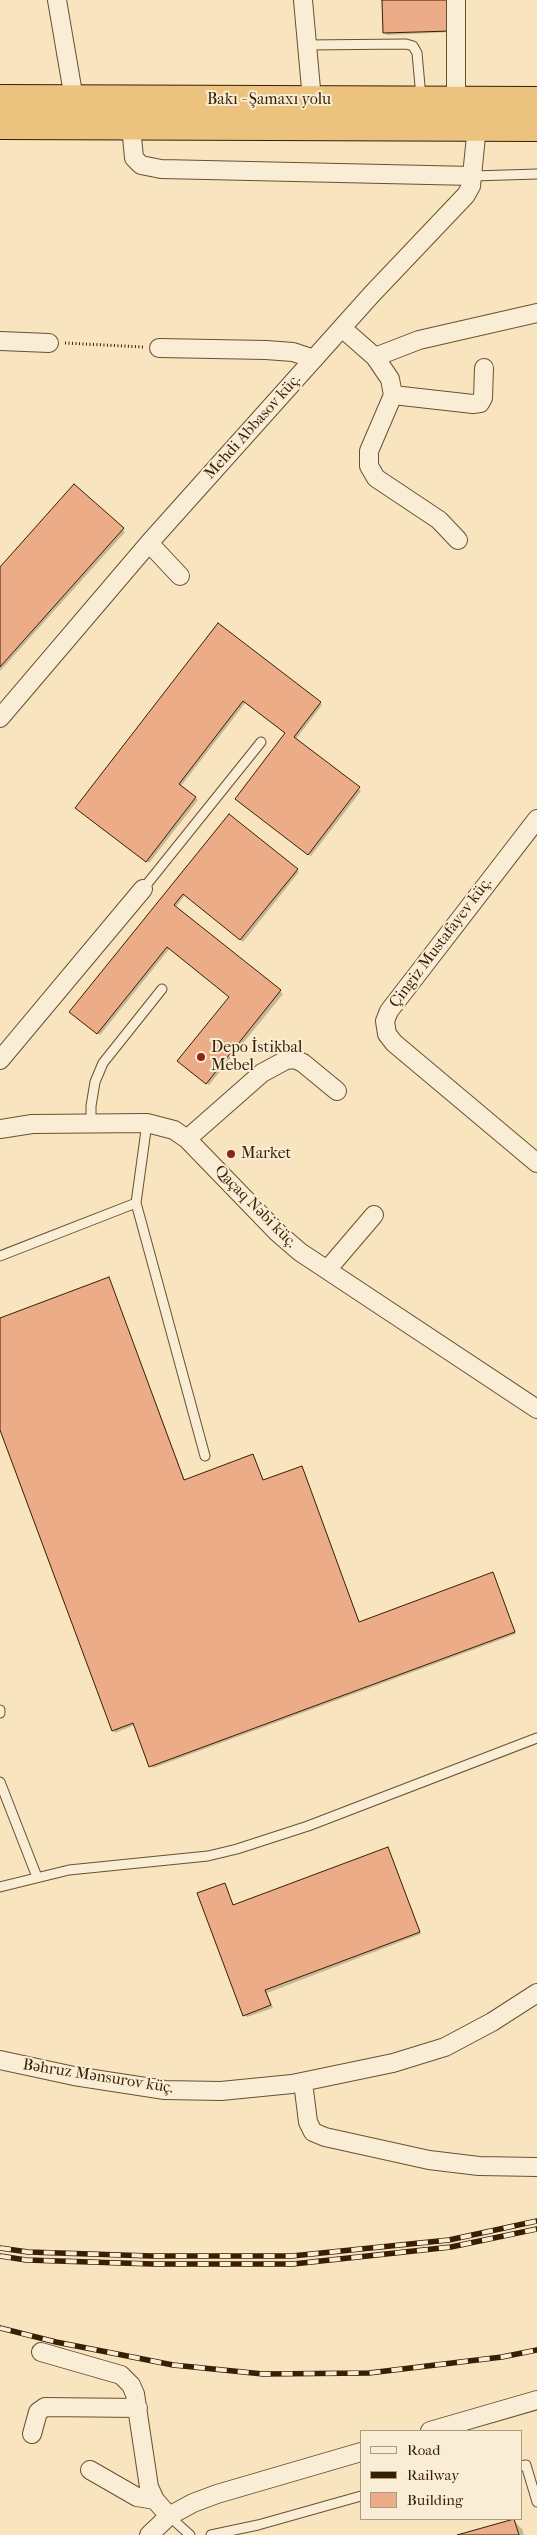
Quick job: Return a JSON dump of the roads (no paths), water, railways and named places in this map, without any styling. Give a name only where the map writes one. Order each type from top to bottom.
[{"type":"highway","name":"Bakı - Şamaxı yolu","points":[[0,99],[537,101]]},
{"type":"highway","name":"Bakı - Şamaxı yolu","points":[[0,126],[537,127]]},
{"type":"street","points":[[57,0],[74,99]]},
{"type":"street","points":[[303,0],[312,100]]},
{"type":"street","points":[[456,0],[456,100]]},
{"type":"street","points":[[131,126],[134,158],[141,165],[160,169],[473,176]]},
{"type":"street","name":"Mehdi Abbasov küç.","points":[[0,718],[149,542],[342,328],[466,195],[471,186],[473,176],[477,126]]},
{"type":"street","points":[[375,357],[419,340],[537,314]]},
{"type":"street","points":[[342,328],[375,357],[390,379],[393,394],[368,451],[369,466],[376,478],[439,520],[458,540]]},
{"type":"street","points":[[0,341],[49,343]]},
{"type":"street","points":[[159,348],[266,350],[293,352],[314,359]]},
{"type":"street","points":[[393,394],[473,404],[480,403],[483,398],[484,368]]},
{"type":"street","points":[[149,542],[180,576]]},
{"type":"street","name":"Çingiz Mustafayev küç.","points":[[537,820],[389,1011],[385,1021],[387,1034],[394,1043],[537,1163]]},
{"type":"street","points":[[0,1060],[143,889]]},
{"type":"street","points":[[187,1138],[262,1073],[286,1060],[303,1063],[337,1092]]},
{"type":"street","name":"Qaçaq Nəbi küç.","points":[[0,1129],[32,1124],[91,1125],[147,1123],[174,1130],[187,1138],[278,1233],[327,1270],[537,1409]]},
{"type":"street","points":[[327,1270],[374,1215]]},
{"type":"street","name":"Bəhruz Mənsurov küç.","points":[[0,2060],[74,2076],[165,2090],[221,2091],[303,2082],[393,2064],[445,2047],[492,2022],[537,1993]]},
{"type":"street","points":[[303,2082],[308,2122],[313,2132],[325,2137],[429,2160],[479,2166],[537,2167]]},
{"type":"street","points":[[41,2352],[120,2375],[131,2385],[138,2408],[149,2487],[155,2500],[169,2516]]},
{"type":"street","points":[[433,2430],[537,2400]]},
{"type":"street","points":[[32,2434],[38,2412],[45,2408],[138,2408]]},
{"type":"street","points":[[149,2535],[169,2516],[217,2494],[360,2452]]},
{"type":"street","points":[[90,2470],[137,2497],[155,2500]]},
{"type":"lane","points":[[307,45],[406,44],[413,46],[417,53],[421,100]]},
{"type":"lane","points":[[473,176],[537,174]]},
{"type":"lane","points":[[143,889],[261,742]]},
{"type":"lane","points":[[91,1125],[91,1106],[95,1082],[103,1063],[162,988]]},
{"type":"lane","points":[[147,1123],[136,1203],[139,1220],[205,1456]]},
{"type":"lane","points":[[0,1256],[136,1203]]},
{"type":"lane","points":[[0,1887],[70,1870],[208,1856],[237,1849],[308,1826],[537,1738]]},
{"type":"lane","points":[[0,1782],[37,1878]]},
{"type":"lane","points":[[522,2466],[526,2465],[537,2502]]},
{"type":"lane","points":[[212,2535],[258,2525],[360,2496]]},
{"type":"lane","points":[[169,2516],[190,2535]]},
{"type":"railway","points":[[0,2248],[28,2252],[152,2256],[292,2256],[449,2240],[537,2221]]},
{"type":"railway","points":[[0,2256],[26,2260],[153,2264],[293,2264],[451,2247],[537,2229]]},
{"type":"railway","points":[[0,2328],[56,2342],[173,2365],[263,2374],[369,2373],[502,2357],[537,2350]]},
{"type":"place","name":"Depo İstikbal Mebel","points":[[201,1057]]},
{"type":"place","name":"Market","points":[[231,1154]]}]
